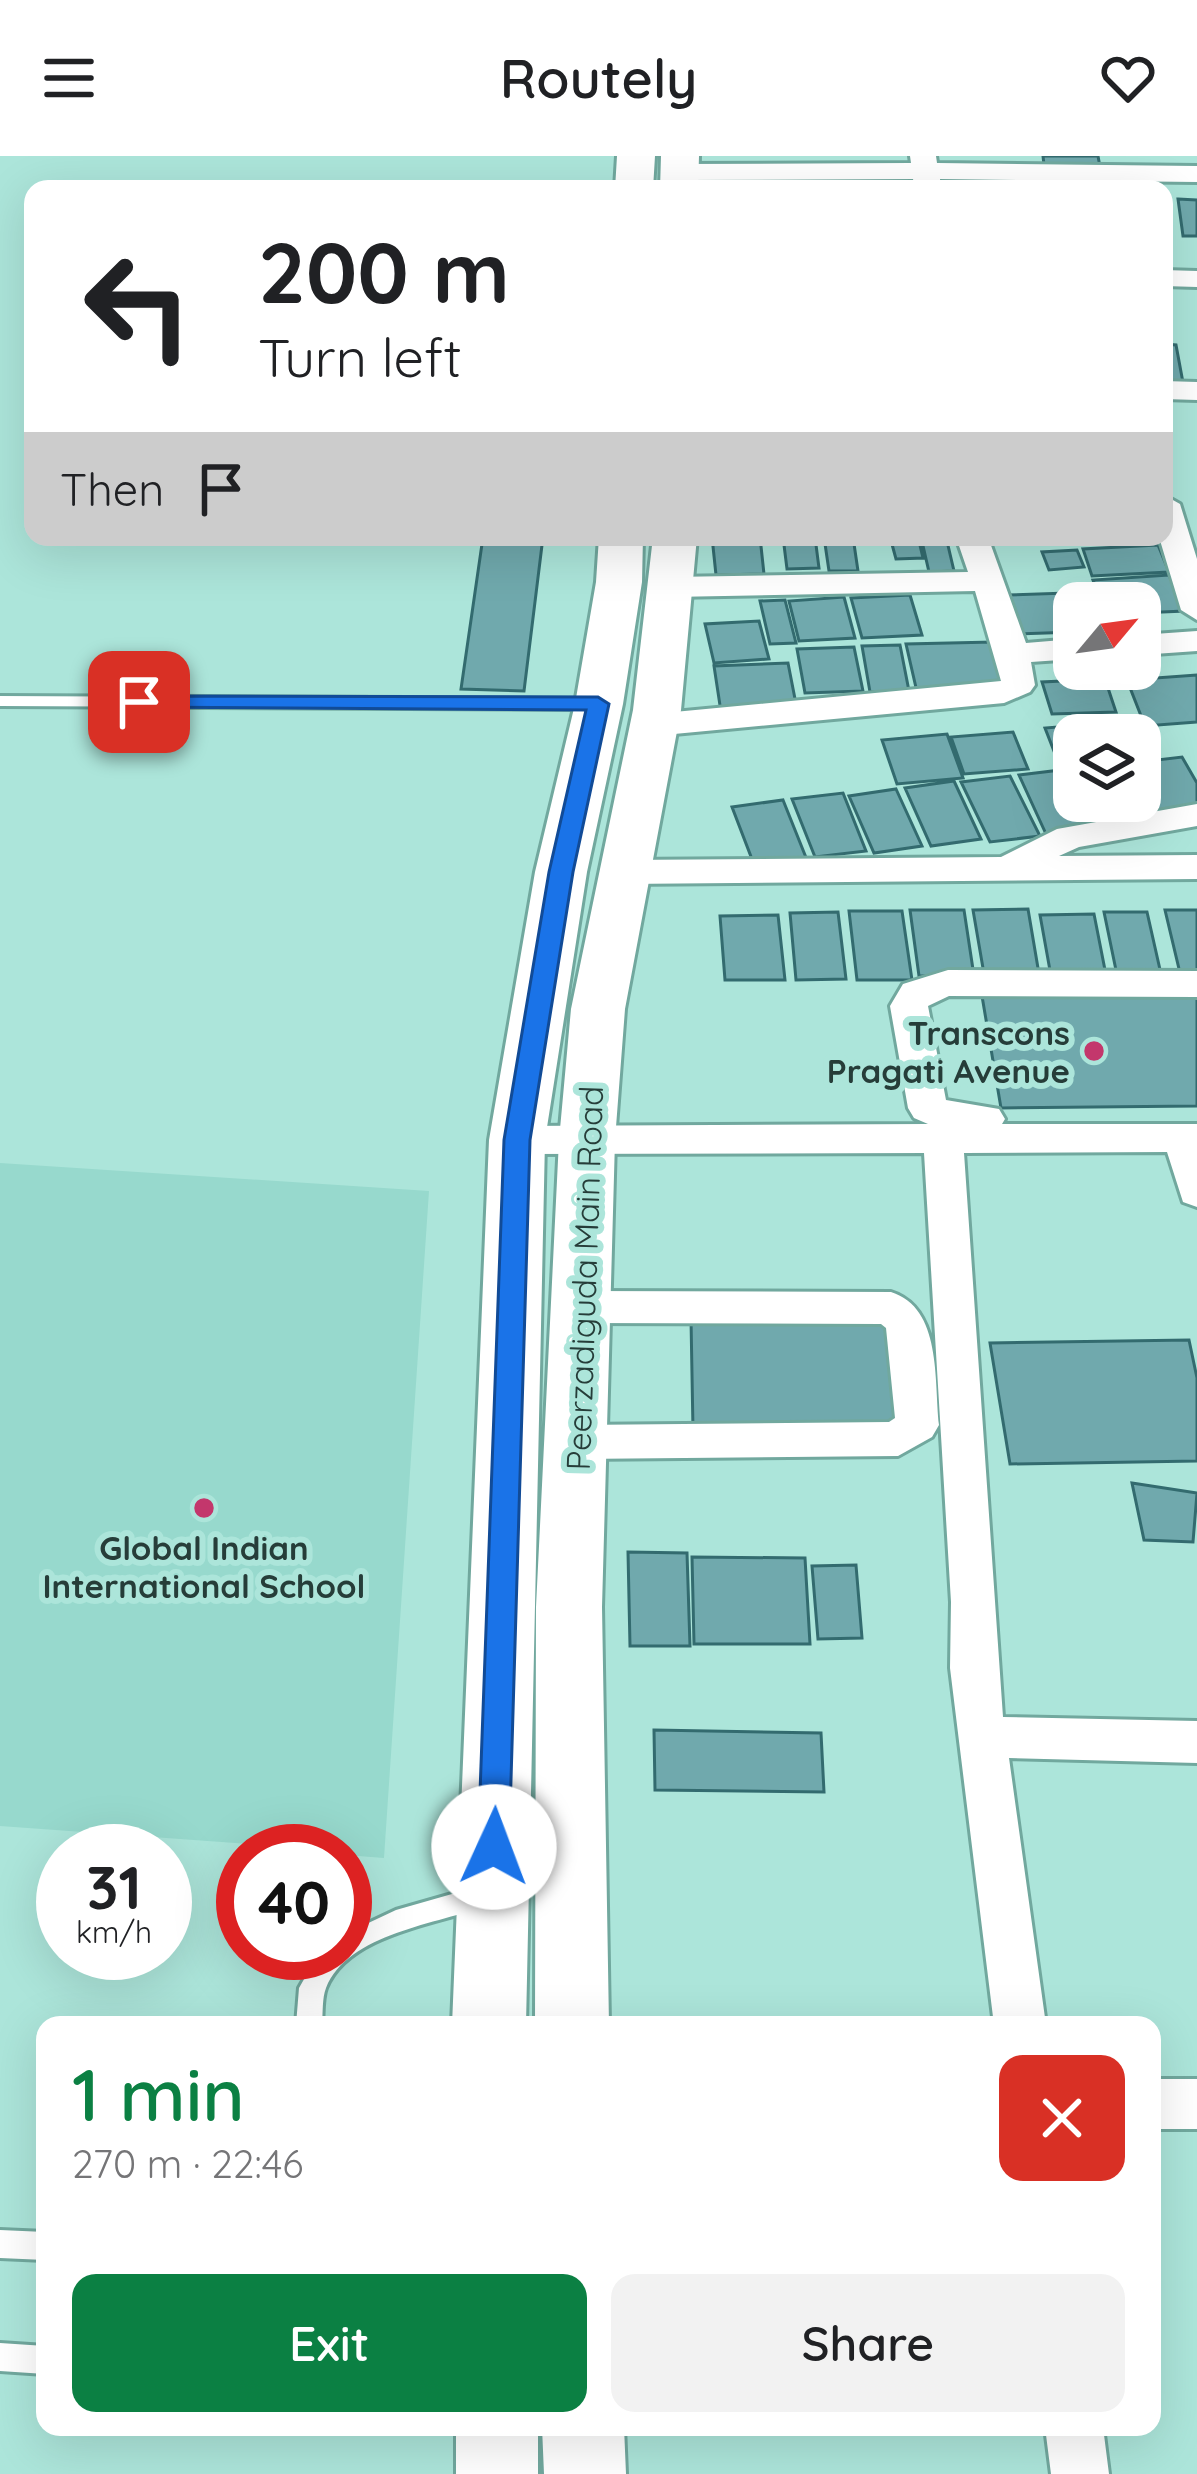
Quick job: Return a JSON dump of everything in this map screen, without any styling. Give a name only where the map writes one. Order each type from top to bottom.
[{"type":"street","points":[[680,172],[1197,174]]},
{"type":"street","points":[[1173,533],[1197,610]]},
{"type":"street","name":"Peerzadiguda Main Road","points":[[489,2016],[517,1140],[561,872],[598,704],[621,546]]},
{"type":"street","points":[[653,725],[1004,693],[1018,685],[1013,654],[974,546]]},
{"type":"street","points":[[673,562],[984,581]]},
{"type":"street","name":"Peerzadiguda Main Road","points":[[572,2016],[569,1607],[587,1140],[598,1009],[653,725],[673,562]]},
{"type":"street","points":[[1161,643],[1197,640]]},
{"type":"street","points":[[1013,654],[1053,651]]},
{"type":"street","points":[[1002,871],[1070,837],[1197,815]]},
{"type":"street","points":[[622,872],[1197,867]]},
{"type":"street","points":[[1192,1132],[952,1119],[928,1108],[909,1006],[916,993],[948,983],[1197,985]]},
{"type":"street","points":[[517,1140],[1192,1132]]},
{"type":"street","points":[[1192,1132],[1197,1192]]},
{"type":"street","points":[[944,1138],[974,1602],[974,1668],[1019,2016]]},
{"type":"street","points":[[577,1442],[898,1438],[916,1425],[906,1322],[891,1308],[583,1307]]},
{"type":"street","points":[[983,1737],[1197,1742]]},
{"type":"street","points":[[1161,2104],[1197,2104]]},
{"type":"street","points":[[497,2436],[497,2474]]},
{"type":"street","points":[[584,2436],[585,2474]]},
{"type":"street","points":[[1075,2436],[1081,2474]]},
{"type":"lane","points":[[0,701],[598,704]]},
{"type":"lane","points":[[372,1933],[396,1921],[492,1894]]},
{"type":"lane","points":[[310,2016],[317,1980]]},
{"type":"lane","points":[[0,2244],[36,2246]]},
{"type":"lane","points":[[0,2357],[36,2359]]},
{"type":"shaded area","name":"Global Indian International School","points":[[0,1163],[429,1191],[384,1858],[372,1857],[372,1824],[216,1824],[216,1842],[192,1840],[192,1824],[0,1826]]},
{"type":"building","points":[[1043,156],[1098,156],[1100,167],[1044,165]]},
{"type":"building","points":[[1178,199],[1197,200],[1197,236],[1183,236]]},
{"type":"building","points":[[1173,345],[1176,345],[1184,388],[1173,388]]},
{"type":"building","points":[[482,546],[542,546],[524,691],[461,689]]},
{"type":"building","points":[[713,546],[761,546],[764,574],[716,575]]},
{"type":"building","points":[[784,546],[816,546],[819,568],[787,569]]},
{"type":"building","points":[[825,546],[854,546],[858,571],[829,571]]},
{"type":"building","points":[[892,546],[920,546],[923,558],[896,559]]},
{"type":"building","points":[[923,546],[948,546],[954,571],[929,572]]},
{"type":"building","points":[[1158,546],[1169,572],[1092,576],[1083,549]]},
{"type":"building","points":[[1077,550],[1084,567],[1049,570],[1042,552]]},
{"type":"building","points":[[1169,575],[1184,611],[1161,612],[1161,582],[1093,580]]},
{"type":"building","points":[[1053,593],[1053,633],[1017,634],[1007,595]]},
{"type":"building","points":[[910,595],[922,635],[862,638],[851,598]]},
{"type":"building","points":[[844,597],[855,638],[799,641],[789,601]]},
{"type":"building","points":[[785,600],[796,643],[770,644],[760,601]]},
{"type":"building","points":[[759,621],[769,659],[714,663],[705,624]]},
{"type":"building","points":[[993,642],[1006,690],[917,692],[906,644]]},
{"type":"building","points":[[900,645],[909,691],[870,692],[862,646]]},
{"type":"building","points":[[854,647],[863,691],[805,693],[797,649]]},
{"type":"building","points":[[788,663],[797,709],[721,712],[714,666]]},
{"type":"building","points":[[1197,675],[1197,722],[1161,725],[1161,714],[1140,714],[1131,690],[1161,690],[1161,678]]},
{"type":"building","points":[[1053,681],[1053,690],[1109,690],[1116,712],[1052,714],[1042,682]]},
{"type":"building","points":[[1013,732],[1028,769],[964,774],[951,737]]},
{"type":"building","points":[[947,734],[963,778],[897,784],[882,740]]},
{"type":"building","points":[[1182,757],[1197,783],[1197,810],[1161,815],[1161,760]]},
{"type":"building","points":[[1053,771],[1053,822],[1095,822],[1098,828],[1046,834],[1019,775]]},
{"type":"building","points":[[1010,776],[1040,836],[990,842],[961,782]]},
{"type":"building","points":[[954,781],[981,839],[931,846],[905,788]]},
{"type":"building","points":[[896,789],[922,846],[874,853],[849,796]]},
{"type":"building","points":[[843,793],[866,851],[815,857],[792,799]]},
{"type":"building","points":[[783,800],[807,860],[755,867],[732,807]]},
{"type":"building","points":[[1028,909],[1039,974],[984,974],[973,910]]},
{"type":"building","points":[[910,910],[964,910],[974,976],[919,976]]},
{"type":"building","points":[[1165,910],[1197,910],[1197,973],[1180,973]]},
{"type":"building","points":[[849,911],[902,911],[912,980],[857,980]]},
{"type":"building","points":[[838,912],[846,979],[796,980],[790,913]]},
{"type":"building","points":[[1104,912],[1147,912],[1161,974],[1117,975]]},
{"type":"building","points":[[1094,914],[1106,975],[1051,976],[1040,915]]},
{"type":"building","points":[[778,915],[785,980],[725,980],[720,916]]},
{"type":"building","name":"Transcons Pragati Avenue","points":[[1197,993],[1197,1106],[1001,1108],[982,996]]},
{"type":"building","points":[[691,1319],[888,1319],[898,1429],[693,1430]]},
{"type":"building","points":[[1189,1340],[1197,1378],[1197,1461],[1010,1464],[990,1343]]},
{"type":"building","points":[[1132,1483],[1197,1493],[1193,1542],[1144,1540]]},
{"type":"building","points":[[628,1552],[687,1553],[690,1646],[630,1646]]},
{"type":"building","points":[[692,1557],[805,1558],[810,1644],[694,1644]]},
{"type":"building","points":[[856,1565],[862,1638],[818,1639],[812,1566]]},
{"type":"building","points":[[654,1730],[821,1733],[824,1792],[655,1790]]},
{"type":"place","name":"Transcons Pragati Avenue","points":[[1094,1051]]},
{"type":"place","name":"Global Indian International School","points":[[204,1508]]},
{"type":"route","points":[[139,702],[598,704],[561,872],[517,1140],[494,1847]]}]
